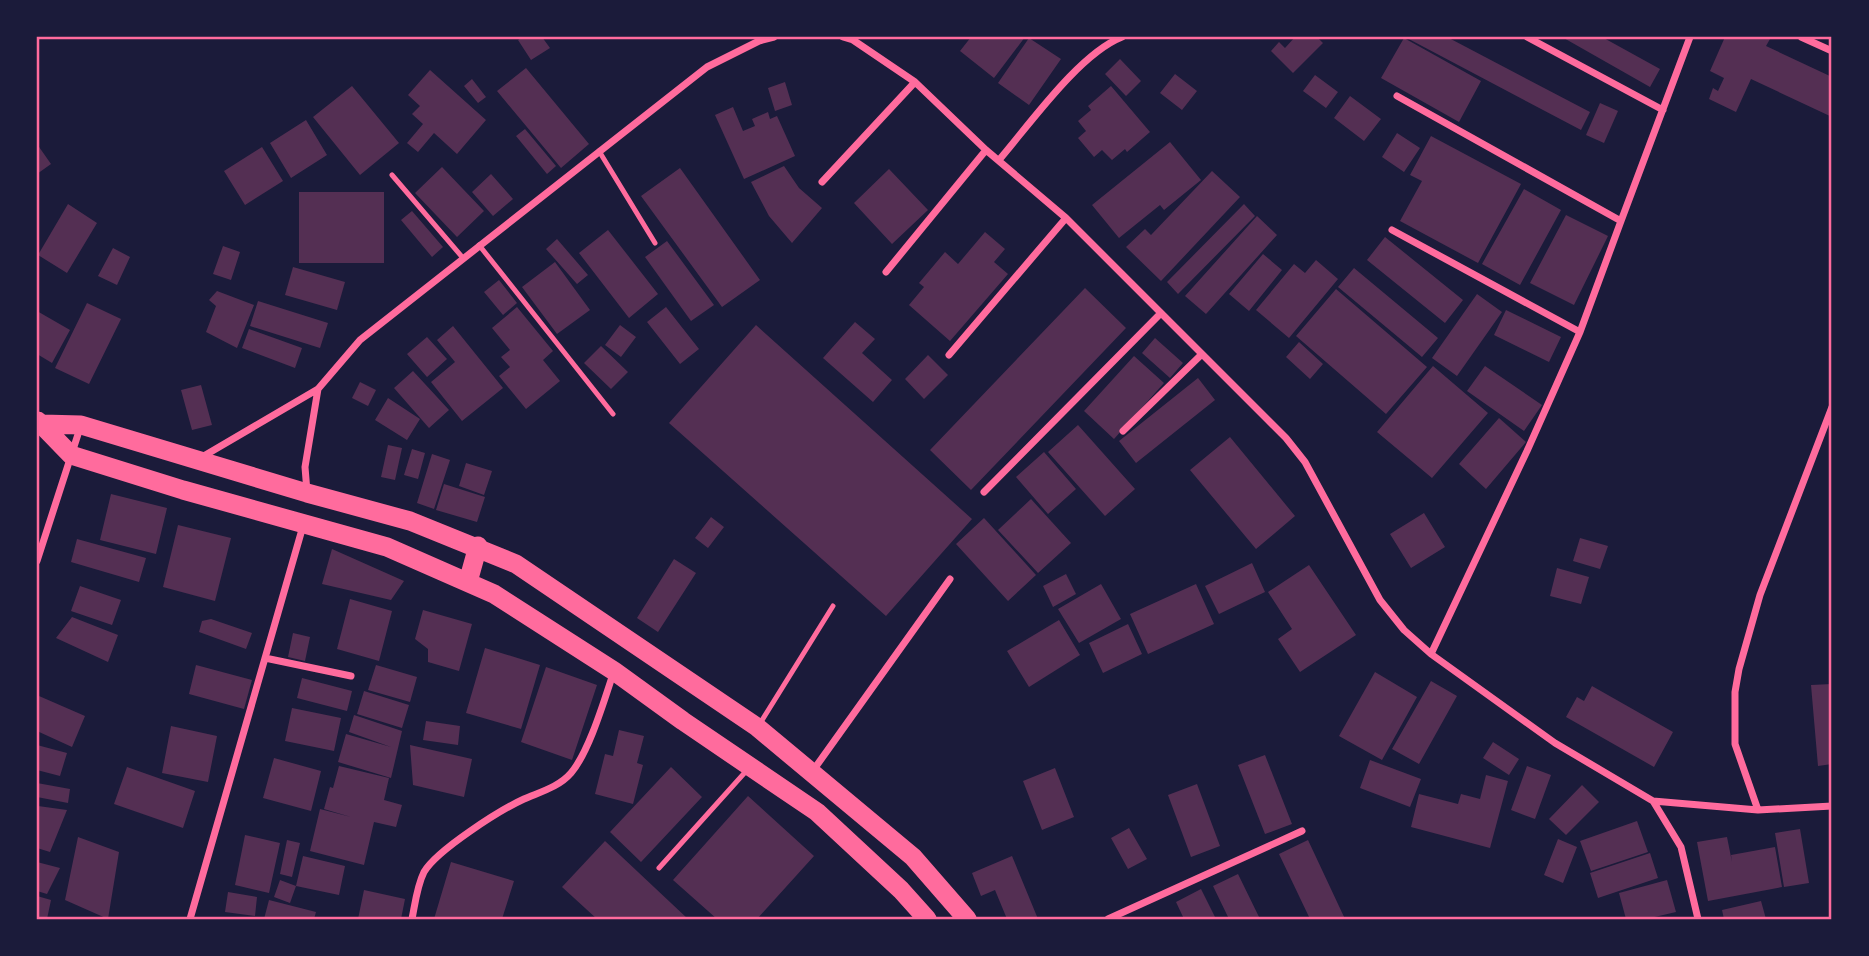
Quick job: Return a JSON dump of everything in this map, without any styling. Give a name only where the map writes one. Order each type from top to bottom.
[{"type":"highway","points":[[40,422],[81,425],[410,521],[478,546],[516,564],[757,727],[913,857],[967,919]]},
{"type":"highway","points":[[40,422],[71,455],[183,490],[387,547],[494,594],[614,671],[817,812],[901,890],[927,919]]},
{"type":"highway","points":[[304,522],[307,493]]},
{"type":"highway","points":[[468,582],[478,546]]},
{"type":"street","points":[[197,459],[318,389],[360,340],[707,67],[759,41],[774,37]]},
{"type":"street","points":[[843,37],[854,39],[915,82],[986,149],[1066,218],[1286,438],[1305,462],[1380,600],[1404,630],[1431,654],[1555,743],[1653,801],[1758,810],[1832,806]]},
{"type":"street","points":[[999,160],[1083,63],[1101,47],[1122,37]]},
{"type":"street","points":[[1527,37],[1663,110]]},
{"type":"street","points":[[1431,654],[1580,332],[1690,37]]},
{"type":"street","points":[[1801,37],[1832,51]]},
{"type":"street","points":[[822,182],[915,82]]},
{"type":"street","points":[[1397,96],[1621,221]]},
{"type":"street","points":[[886,272],[986,149]]},
{"type":"street","points":[[949,355],[1066,218]]},
{"type":"street","points":[[1392,230],[1580,332]]},
{"type":"street","points":[[984,492],[1161,313]]},
{"type":"street","points":[[1123,431],[1202,354]]},
{"type":"street","points":[[307,493],[305,467],[318,389]]},
{"type":"street","points":[[1758,810],[1735,744],[1738,669],[1760,595],[1832,407]]},
{"type":"street","points":[[37,561],[81,425]]},
{"type":"street","points":[[190,919],[304,522]]},
{"type":"street","points":[[811,773],[950,579]]},
{"type":"street","points":[[265,658],[351,676]]},
{"type":"street","points":[[412,919],[420,883],[425,871],[436,858],[493,815],[553,788],[571,773],[597,722],[614,671]]},
{"type":"street","points":[[1653,801],[1681,847],[1699,919]]},
{"type":"street","points":[[1108,919],[1302,831]]},
{"type":"lane","points":[[599,150],[655,243]]},
{"type":"lane","points":[[392,175],[463,258]]},
{"type":"lane","points":[[479,245],[613,414]]},
{"type":"lane","points":[[757,727],[833,606]]},
{"type":"lane","points":[[659,867],[750,767]]},
{"type":"building","points":[[523,37],[542,37],[550,48],[531,60],[518,40]]},
{"type":"building","points":[[971,37],[1025,37],[994,78],[960,51]]},
{"type":"building","points":[[1295,37],[1317,37],[1323,43],[1293,73],[1271,51],[1279,42],[1285,48]]},
{"type":"building","points":[[1405,37],[1447,37],[1590,112],[1581,130]]},
{"type":"building","points":[[1562,37],[1602,37],[1660,69],[1650,87]]},
{"type":"building","points":[[1725,37],[1766,37],[1770,39],[1766,46],[1832,77],[1832,117],[1751,79],[1736,112],[1709,99],[1713,88],[1718,91],[1724,78],[1710,71]]},
{"type":"building","points":[[1029,38],[1061,59],[1029,105],[998,83]]},
{"type":"building","points":[[1404,38],[1481,81],[1459,122],[1381,78]]},
{"type":"building","points":[[1120,59],[1141,81],[1126,96],[1105,74]]},
{"type":"building","points":[[526,68],[589,144],[561,168],[497,91]]},
{"type":"building","points":[[430,70],[486,120],[457,154],[434,133],[418,152],[407,143],[423,124],[412,114],[420,106],[408,95]]},
{"type":"building","points":[[1175,74],[1197,91],[1182,110],[1160,93]]},
{"type":"building","points":[[1315,75],[1338,92],[1326,108],[1303,91]]},
{"type":"building","points":[[472,79],[486,97],[478,103],[464,86]]},
{"type":"building","points":[[785,82],[792,105],[775,111],[768,88]]},
{"type":"building","points":[[352,86],[399,143],[360,175],[313,117]]},
{"type":"building","points":[[1111,86],[1150,132],[1127,152],[1125,149],[1112,160],[1102,150],[1094,157],[1078,138],[1086,131],[1078,121],[1091,110],[1088,106]]},
{"type":"building","points":[[1350,96],[1381,119],[1364,141],[1334,118]]},
{"type":"building","points":[[1600,103],[1618,111],[1604,143],[1586,135]]},
{"type":"building","points":[[733,107],[743,131],[755,126],[752,119],[768,112],[770,119],[777,116],[795,156],[744,179],[715,115]]},
{"type":"building","points":[[306,120],[327,155],[291,178],[270,143]]},
{"type":"building","points":[[525,129],[556,166],[547,174],[516,136]]},
{"type":"building","points":[[1397,133],[1420,148],[1404,172],[1382,157]]},
{"type":"building","points":[[1431,136],[1521,184],[1478,263],[1400,221],[1422,181],[1410,175]]},
{"type":"building","points":[[1170,142],[1201,180],[1164,210],[1160,205],[1119,238],[1092,205]]},
{"type":"building","points":[[37,144],[51,164],[37,174]]},
{"type":"building","points":[[262,147],[283,181],[245,205],[224,171]]},
{"type":"building","points":[[784,166],[799,188],[822,208],[792,243],[769,216],[751,182]]},
{"type":"building","points":[[442,167],[484,211],[457,237],[415,193]]},
{"type":"building","points":[[680,168],[760,280],[722,307],[641,196]]},
{"type":"building","points":[[889,169],[928,210],[892,244],[854,203]]},
{"type":"building","points":[[1212,171],[1240,197],[1161,281],[1126,247],[1145,229],[1151,235]]},
{"type":"building","points":[[491,174],[513,199],[493,216],[472,192]]},
{"type":"building","points":[[1524,189],[1561,210],[1520,285],[1482,264]]},
{"type":"building","points":[[299,192],[384,192],[384,263],[299,263]]},
{"type":"building","points":[[68,204],[97,223],[67,273],[38,255]]},
{"type":"building","points":[[1244,204],[1255,216],[1178,294],[1167,282]]},
{"type":"building","points":[[412,211],[443,247],[432,257],[401,220]]},
{"type":"building","points":[[1566,215],[1608,236],[1574,305],[1530,283]]},
{"type":"building","points":[[1257,216],[1277,235],[1206,314],[1185,296]]},
{"type":"building","points":[[608,230],[658,294],[629,318],[579,253]]},
{"type":"building","points":[[985,232],[1005,249],[994,262],[1008,274],[950,341],[909,305],[924,287],[919,283],[945,252],[958,264]]},
{"type":"building","points":[[1385,237],[1463,300],[1445,323],[1367,260]]},
{"type":"building","points":[[557,239],[588,275],[577,284],[546,249]]},
{"type":"building","points":[[667,241],[714,305],[691,321],[645,257]]},
{"type":"building","points":[[223,246],[240,252],[231,280],[213,274]]},
{"type":"building","points":[[113,248],[130,257],[117,285],[98,276]]},
{"type":"building","points":[[1263,254],[1282,270],[1249,311],[1229,294]]},
{"type":"building","points":[[1316,260],[1338,279],[1289,338],[1256,310],[1294,264],[1305,273]]},
{"type":"building","points":[[555,262],[590,310],[557,334],[522,287]]},
{"type":"building","points":[[293,267],[345,282],[337,310],[285,295]]},
{"type":"building","points":[[1354,268],[1438,338],[1422,357],[1338,287]]},
{"type":"building","points":[[499,280],[517,303],[503,315],[484,292]]},
{"type":"building","points":[[1085,288],[1126,328],[971,490],[930,450]]},
{"type":"building","points":[[1336,289],[1427,367],[1386,414],[1296,336]]},
{"type":"building","points":[[217,291],[254,305],[237,348],[206,332],[216,306],[209,300]]},
{"type":"building","points":[[1477,294],[1502,312],[1457,376],[1432,358]]},
{"type":"building","points":[[258,301],[328,323],[320,348],[250,326]]},
{"type":"building","points":[[87,303],[121,319],[89,384],[55,368]]},
{"type":"building","points":[[517,307],[553,351],[543,360],[560,381],[526,409],[499,376],[510,367],[501,357],[510,350],[492,328]]},
{"type":"building","points":[[666,307],[699,349],[680,364],[647,322]]},
{"type":"building","points":[[1506,310],[1561,337],[1549,362],[1494,335]]},
{"type":"building","points":[[37,311],[70,330],[52,363],[37,354]]},
{"type":"building","points":[[855,322],[875,339],[862,353],[892,380],[873,402],[823,358]]},
{"type":"building","points":[[620,325],[636,337],[621,357],[605,345]]},
{"type":"building","points":[[756,325],[972,519],[886,616],[669,423]]},
{"type":"building","points":[[453,326],[503,388],[462,421],[431,382],[455,362],[437,340]]},
{"type":"building","points":[[249,329],[302,348],[295,368],[242,348]]},
{"type":"building","points":[[427,337],[447,359],[427,377],[407,354]]},
{"type":"building","points":[[1155,338],[1183,363],[1170,378],[1142,353]]},
{"type":"building","points":[[1299,342],[1323,364],[1310,379],[1286,357]]},
{"type":"building","points":[[601,346],[628,372],[611,389],[584,363]]},
{"type":"building","points":[[928,355],[948,375],[924,399],[905,379]]},
{"type":"building","points":[[1134,356],[1164,383],[1114,439],[1084,411]]},
{"type":"building","points":[[1433,366],[1488,413],[1432,478],[1377,432]]},
{"type":"building","points":[[1485,366],[1542,405],[1524,431],[1467,391]]},
{"type":"building","points":[[413,371],[449,410],[429,428],[394,388]]},
{"type":"building","points":[[1198,378],[1215,400],[1136,463],[1119,441]]},
{"type":"building","points":[[360,382],[376,390],[368,406],[352,398]]},
{"type":"building","points":[[201,385],[212,425],[192,430],[181,390]]},
{"type":"building","points":[[388,398],[420,419],[407,440],[375,420]]},
{"type":"building","points":[[1499,418],[1526,442],[1486,489],[1459,464]]},
{"type":"building","points":[[1078,425],[1135,489],[1105,516],[1048,452]]},
{"type":"building","points":[[1230,437],[1295,516],[1256,549],[1190,470]]},
{"type":"building","points":[[388,445],[402,448],[395,480],[381,477]]},
{"type":"building","points":[[412,449],[425,453],[418,479],[404,475]]},
{"type":"building","points":[[1044,452],[1076,489],[1048,514],[1016,477]]},
{"type":"building","points":[[432,454],[450,460],[434,509],[417,503]]},
{"type":"building","points":[[466,463],[492,471],[484,495],[459,486]]},
{"type":"building","points":[[444,484],[485,497],[477,522],[436,510]]},
{"type":"building","points":[[111,494],[167,508],[156,554],[100,540]]},
{"type":"building","points":[[1031,499],[1071,543],[1038,573],[998,530]]},
{"type":"building","points":[[1424,513],[1445,547],[1411,568],[1390,534]]},
{"type":"building","points":[[711,517],[724,527],[708,548],[695,538]]},
{"type":"building","points":[[984,518],[1036,575],[1008,601],[956,544]]},
{"type":"building","points":[[178,525],[231,538],[215,601],[163,587]]},
{"type":"building","points":[[1580,538],[1608,546],[1600,569],[1573,561]]},
{"type":"building","points":[[77,539],[146,558],[139,582],[71,562]]},
{"type":"building","points":[[332,549],[404,581],[391,600],[322,584]]},
{"type":"building","points":[[674,559],[696,573],[658,632],[637,618]]},
{"type":"building","points":[[1252,563],[1265,592],[1219,614],[1205,586]]},
{"type":"building","points":[[1309,565],[1356,635],[1300,672],[1278,639],[1292,629],[1268,592]]},
{"type":"building","points":[[1557,568],[1589,577],[1581,604],[1550,596]]},
{"type":"building","points":[[1066,574],[1076,594],[1053,607],[1043,586]]},
{"type":"building","points":[[1101,584],[1121,619],[1079,643],[1058,609]]},
{"type":"building","points":[[1196,584],[1214,624],[1148,654],[1130,614]]},
{"type":"building","points":[[80,586],[121,600],[112,625],[71,611]]},
{"type":"building","points":[[350,599],[392,611],[379,661],[337,649]]},
{"type":"building","points":[[423,610],[472,624],[459,671],[428,662],[428,649],[415,639]]},
{"type":"building","points":[[72,617],[118,635],[108,662],[56,638]]},
{"type":"building","points":[[211,619],[252,633],[246,649],[199,632],[202,621]]},
{"type":"building","points":[[1059,620],[1080,655],[1029,687],[1007,651]]},
{"type":"building","points":[[1128,624],[1142,654],[1103,673],[1089,643]]},
{"type":"building","points":[[293,633],[310,637],[305,661],[288,657]]},
{"type":"building","points":[[485,648],[540,665],[521,729],[466,713]]},
{"type":"building","points":[[196,665],[252,680],[244,709],[189,694]]},
{"type":"building","points":[[376,665],[417,677],[410,702],[368,690]]},
{"type":"building","points":[[546,667],[597,685],[572,760],[521,742]]},
{"type":"building","points":[[1375,672],[1417,697],[1382,760],[1339,736]]},
{"type":"building","points":[[302,678],[352,691],[347,711],[297,698]]},
{"type":"building","points":[[1431,681],[1457,696],[1419,764],[1392,749]]},
{"type":"building","points":[[1832,684],[1832,764],[1818,766],[1811,685]]},
{"type":"building","points":[[1592,686],[1673,732],[1654,767],[1566,717],[1577,697],[1584,701]]},
{"type":"building","points":[[364,691],[409,705],[402,728],[357,714]]},
{"type":"building","points":[[39,696],[85,716],[72,747],[37,731]]},
{"type":"building","points":[[292,708],[341,718],[334,751],[285,741]]},
{"type":"building","points":[[354,715],[402,731],[391,778],[338,762],[346,734],[391,747],[349,732]]},
{"type":"building","points":[[426,721],[460,726],[458,745],[423,740]]},
{"type":"building","points":[[171,726],[217,736],[208,782],[162,773]]},
{"type":"building","points":[[619,730],[644,736],[637,763],[643,765],[633,804],[595,794],[605,754],[613,756]]},
{"type":"building","points":[[1493,742],[1519,759],[1509,775],[1483,758]]},
{"type":"building","points":[[37,745],[67,753],[60,776],[37,770]]},
{"type":"building","points":[[410,745],[472,759],[464,797],[413,785]]},
{"type":"building","points":[[1265,755],[1292,824],[1265,834],[1238,765]]},
{"type":"building","points":[[274,758],[321,771],[311,811],[263,798]]},
{"type":"building","points":[[1370,760],[1421,779],[1410,807],[1360,788]]},
{"type":"building","points":[[339,766],[389,778],[384,800],[402,805],[396,827],[374,822],[364,865],[310,851],[320,809],[351,817],[324,809]]},
{"type":"building","points":[[1527,766],[1551,775],[1535,819],[1511,810]]},
{"type":"building","points":[[127,767],[195,791],[183,828],[114,804]]},
{"type":"building","points":[[671,767],[702,797],[641,862],[610,832]]},
{"type":"building","points":[[1055,768],[1074,817],[1042,830],[1023,781]]},
{"type":"building","points":[[1486,775],[1508,781],[1490,848],[1411,827],[1419,794],[1458,804],[1461,794],[1480,799]]},
{"type":"building","points":[[37,783],[70,789],[68,803],[37,797]]},
{"type":"building","points":[[1197,784],[1220,846],[1191,857],[1168,795]]},
{"type":"building","points":[[1582,785],[1599,802],[1566,835],[1549,819]]},
{"type":"building","points":[[748,796],[814,856],[757,919],[717,919],[673,880]]},
{"type":"building","points":[[38,806],[67,810],[50,852],[37,848]]},
{"type":"building","points":[[1637,821],[1648,852],[1591,871],[1580,841]]},
{"type":"building","points":[[1129,828],[1147,859],[1128,869],[1111,838]]},
{"type":"building","points":[[1800,829],[1809,883],[1784,887],[1775,833]]},
{"type":"building","points":[[245,835],[280,843],[269,893],[235,885]]},
{"type":"building","points":[[78,837],[119,852],[108,919],[65,900]]},
{"type":"building","points":[[1727,837],[1732,862],[1731,855],[1775,847],[1782,887],[1708,901],[1697,842]]},
{"type":"building","points":[[1558,839],[1577,847],[1563,883],[1544,875]]},
{"type":"building","points":[[287,840],[300,843],[292,877],[280,874]]},
{"type":"building","points":[[1308,840],[1345,919],[1310,919],[1279,854]]},
{"type":"building","points":[[605,841],[688,919],[597,919],[562,887]]},
{"type":"building","points":[[1650,853],[1658,878],[1598,898],[1590,873]]},
{"type":"building","points":[[303,856],[345,866],[339,895],[296,886]]},
{"type":"building","points":[[1012,856],[1038,919],[1007,919],[995,890],[981,896],[972,873]]},
{"type":"building","points":[[37,862],[60,868],[47,894],[37,891]]},
{"type":"building","points":[[451,862],[514,881],[502,919],[434,919]]},
{"type":"building","points":[[1238,874],[1260,919],[1229,919],[1213,886]]},
{"type":"building","points":[[280,880],[296,886],[290,903],[274,897]]},
{"type":"building","points":[[1667,880],[1676,912],[1646,919],[1626,919],[1619,893]]},
{"type":"building","points":[[1201,889],[1216,919],[1184,919],[1176,902]]},
{"type":"building","points":[[364,890],[405,899],[401,919],[358,919]]},
{"type":"building","points":[[228,892],[257,897],[255,916],[225,912]]},
{"type":"building","points":[[37,896],[51,900],[47,919],[37,919]]},
{"type":"building","points":[[269,900],[316,912],[314,919],[264,919]]},
{"type":"building","points":[[1761,901],[1766,919],[1724,919],[1722,910]]}]
